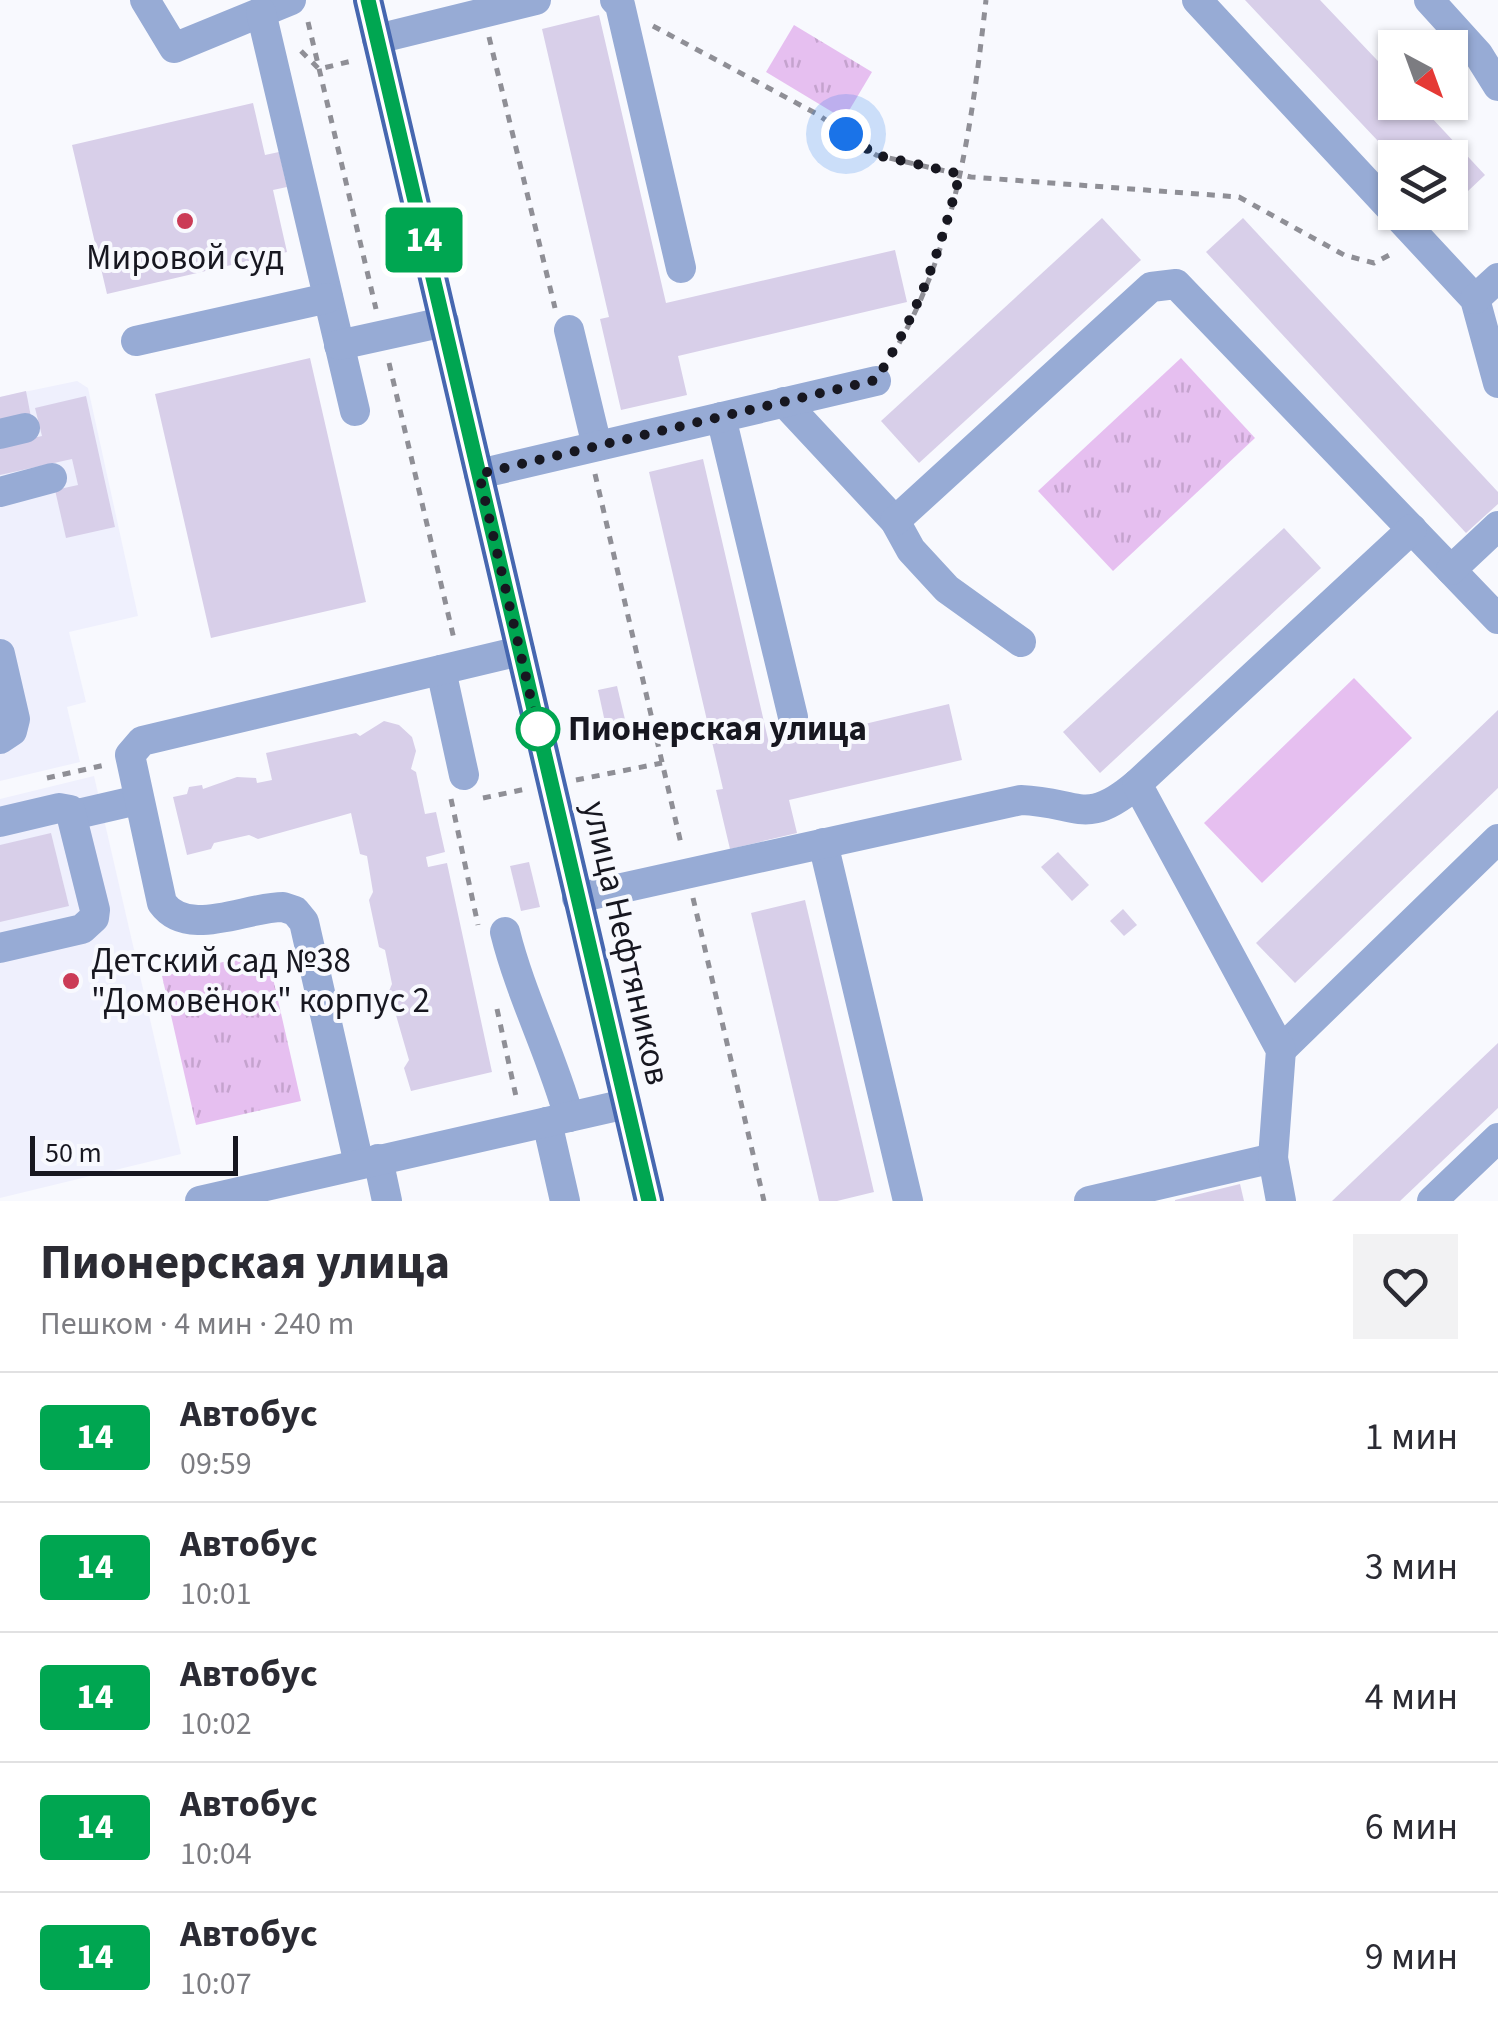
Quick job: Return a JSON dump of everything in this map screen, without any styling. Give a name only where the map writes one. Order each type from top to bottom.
[{"type":"main road","name":"улица Нефтяников","points":[[368,0],[369,49],[444,322],[649,1201]]},
{"type":"lane","points":[[146,0],[174,48],[261,12],[299,9]]},
{"type":"lane","points":[[369,49],[536,0]]},
{"type":"lane","points":[[1196,0],[1476,298],[1498,383]]},
{"type":"lane","points":[[1428,0],[1478,54],[1498,86]]},
{"type":"lane","points":[[618,2],[681,268]]},
{"type":"lane","points":[[261,12],[354,411]]},
{"type":"lane","points":[[1476,298],[1498,278]]},
{"type":"lane","points":[[895,521],[1151,287],[1163,283],[1186,289],[1498,618]]},
{"type":"lane","points":[[136,341],[328,298]]},
{"type":"lane","points":[[339,344],[444,322]]},
{"type":"lane","points":[[563,322],[593,447]]},
{"type":"lane","points":[[479,474],[876,380]]},
{"type":"lane","points":[[784,402],[895,521],[912,550],[946,588],[1021,642]]},
{"type":"lane","points":[[721,417],[793,718]]},
{"type":"lane","points":[[0,492],[52,478]]},
{"type":"lane","points":[[1451,570],[1498,526]]},
{"type":"lane","points":[[577,898],[1021,800],[1095,811],[1110,807],[1412,529]]},
{"type":"lane","points":[[388,1201],[368,1161],[304,922],[295,911],[283,906],[194,921],[170,914],[162,903],[130,755],[142,741],[520,651]]},
{"type":"lane","points":[[0,654],[15,719],[12,731],[0,739]]},
{"type":"lane","points":[[444,670],[456,780]]},
{"type":"lane","points":[[1136,784],[1281,1050],[1272,1158],[1281,1201]]},
{"type":"lane","points":[[0,822],[59,808],[72,815],[138,800]]},
{"type":"lane","points":[[0,948],[82,929],[94,918],[72,815]]},
{"type":"lane","points":[[1281,1050],[1498,839]]},
{"type":"lane","points":[[823,843],[908,1201]]},
{"type":"lane","points":[[493,934],[552,1055],[546,1122],[565,1201]]},
{"type":"lane","points":[[200,1201],[626,1104]]},
{"type":"lane","points":[[1432,1201],[1498,1138]]},
{"type":"lane","points":[[1089,1201],[1272,1158]]},
{"type":"path","points":[[876,380],[914,318],[938,257],[960,174],[986,0]]},
{"type":"path","points":[[618,2],[817,114],[876,155],[960,174],[1239,197],[1344,254],[1374,264],[1420,239]]},
{"type":"path","points":[[299,9],[319,69],[457,653],[444,670]]},
{"type":"path","points":[[483,14],[563,322]]},
{"type":"path","points":[[319,69],[369,49]]},
{"type":"path","points":[[593,447],[764,1201]]},
{"type":"path","points":[[456,780],[493,934]]},
{"type":"path","points":[[494,994],[546,1122]]},
{"type":"shaded area","points":[[77,381],[88,388],[138,616],[69,632],[86,702],[67,707],[80,762],[0,781],[0,397]]},
{"type":"shaded area","name":"Детский сад №38 \"Домовёнок\" корпус 2","points":[[94,776],[181,1154],[0,1198],[0,799]]},
{"type":"green space","points":[[794,25],[872,72],[844,119],[766,72]]},
{"type":"green space","points":[[1181,358],[1255,438],[1113,571],[1038,491]]},
{"type":"green space","points":[[1354,678],[1412,738],[1262,883],[1204,823]]},
{"type":"green space","points":[[267,952],[301,1101],[196,1125],[162,976]]},
{"type":"building","points":[[1245,0],[1320,0],[1378,61],[1378,120],[1434,120],[1452,140],[1378,141]]},
{"type":"building","points":[[599,15],[666,303],[895,250],[907,302],[678,356],[687,395],[621,410],[600,319],[609,317],[542,29]]},
{"type":"building","name":"Мировой суд","points":[[253,103],[265,155],[279,152],[287,187],[273,190],[287,252],[107,294],[72,145]]},
{"type":"building","points":[[1468,157],[1485,175],[1468,191]]},
{"type":"building","points":[[1102,218],[1141,260],[919,463],[881,421]]},
{"type":"building","points":[[1243,218],[1498,492],[1498,504],[1466,533],[1206,252]]},
{"type":"building","points":[[310,358],[366,602],[211,638],[155,394]]},
{"type":"building","points":[[26,391],[31,417],[0,424],[0,397]]},
{"type":"building","points":[[86,396],[115,527],[66,538],[55,490],[78,485],[72,459],[0,475],[0,445],[42,436],[35,408]]},
{"type":"building","points":[[703,459],[771,752],[777,750],[776,745],[949,704],[962,760],[789,800],[797,833],[730,849],[716,790],[723,789],[649,472]]},
{"type":"building","points":[[1284,528],[1321,568],[1100,773],[1063,732]]},
{"type":"building","points":[[617,686],[628,732],[608,736],[598,690]]},
{"type":"building","points":[[1498,710],[1498,788],[1295,983],[1256,943]]},
{"type":"building","points":[[384,721],[399,725],[412,737],[416,751],[411,769],[416,772],[425,814],[436,812],[445,852],[426,857],[428,867],[447,863],[492,1072],[411,1091],[404,1068],[409,1060],[389,991],[392,984],[385,950],[379,947],[369,900],[373,892],[367,856],[360,854],[351,813],[258,839],[249,835],[214,843],[211,849],[187,855],[173,797],[187,794],[189,787],[202,785],[203,789],[237,777],[256,778],[257,783],[272,780],[266,753],[356,733],[360,736]]},
{"type":"building","points":[[51,833],[69,906],[0,922],[0,845]]},
{"type":"building","points":[[1058,852],[1089,885],[1072,901],[1041,867]]},
{"type":"building","points":[[529,862],[540,907],[521,911],[510,866]]},
{"type":"building","points":[[805,900],[874,1192],[837,1201],[819,1201],[751,913]]},
{"type":"building","points":[[1123,909],[1137,925],[1124,936],[1110,921]]},
{"type":"building","points":[[1498,1043],[1498,1108],[1400,1201],[1332,1201]]},
{"type":"building","points":[[1240,1184],[1244,1201],[1175,1201],[1175,1200]]},
{"type":"bus line","name":"14","points":[[368,0],[649,1201]]},
{"type":"place","name":"Мировой суд","points":[[185,221]]},
{"type":"place","name":"Пионерская улица","points":[[538,729]]},
{"type":"place","name":"Детский сад №38 \"Домовёнок\" корпус 2","points":[[71,981]]},
{"type":"route","points":[[538,729],[479,474],[876,380],[914,318],[938,257],[960,174],[876,155],[846,134]]}]
